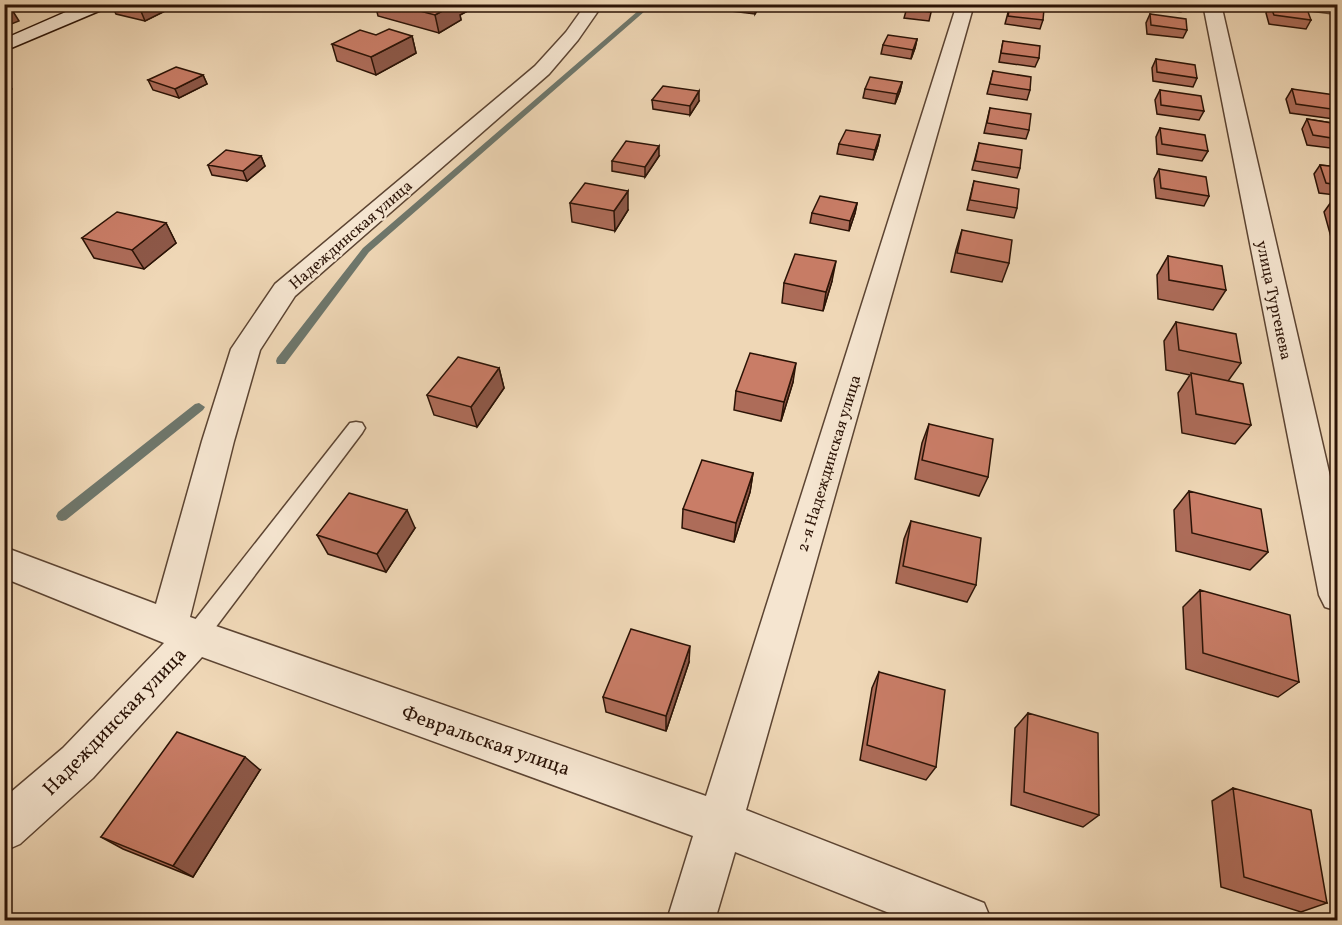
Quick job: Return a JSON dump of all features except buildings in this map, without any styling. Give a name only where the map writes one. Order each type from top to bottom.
[{"type":"street","points":[[4,46],[100,4]]},
{"type":"street","name":"Надеждинская улица","points":[[4,828],[78,763],[181,632],[218,441],[246,349],[285,290],[542,70],[572,36],[595,4]]},
{"type":"street","name":"2-я Надеждинская улица","points":[[691,921],[966,4]]},
{"type":"street","name":"улица Тургенева","points":[[1212,4],[1338,595]]},
{"type":"street","points":[[1300,4],[1338,9]]},
{"type":"street","name":"Февральская улица","points":[[4,562],[181,632],[720,823],[967,921]]},
{"type":"lane","points":[[181,632],[356,428]]},
{"type":"waterway","points":[[281,361],[366,250],[650,4]]},
{"type":"waterway","points":[[62,516],[199,407]]}]
